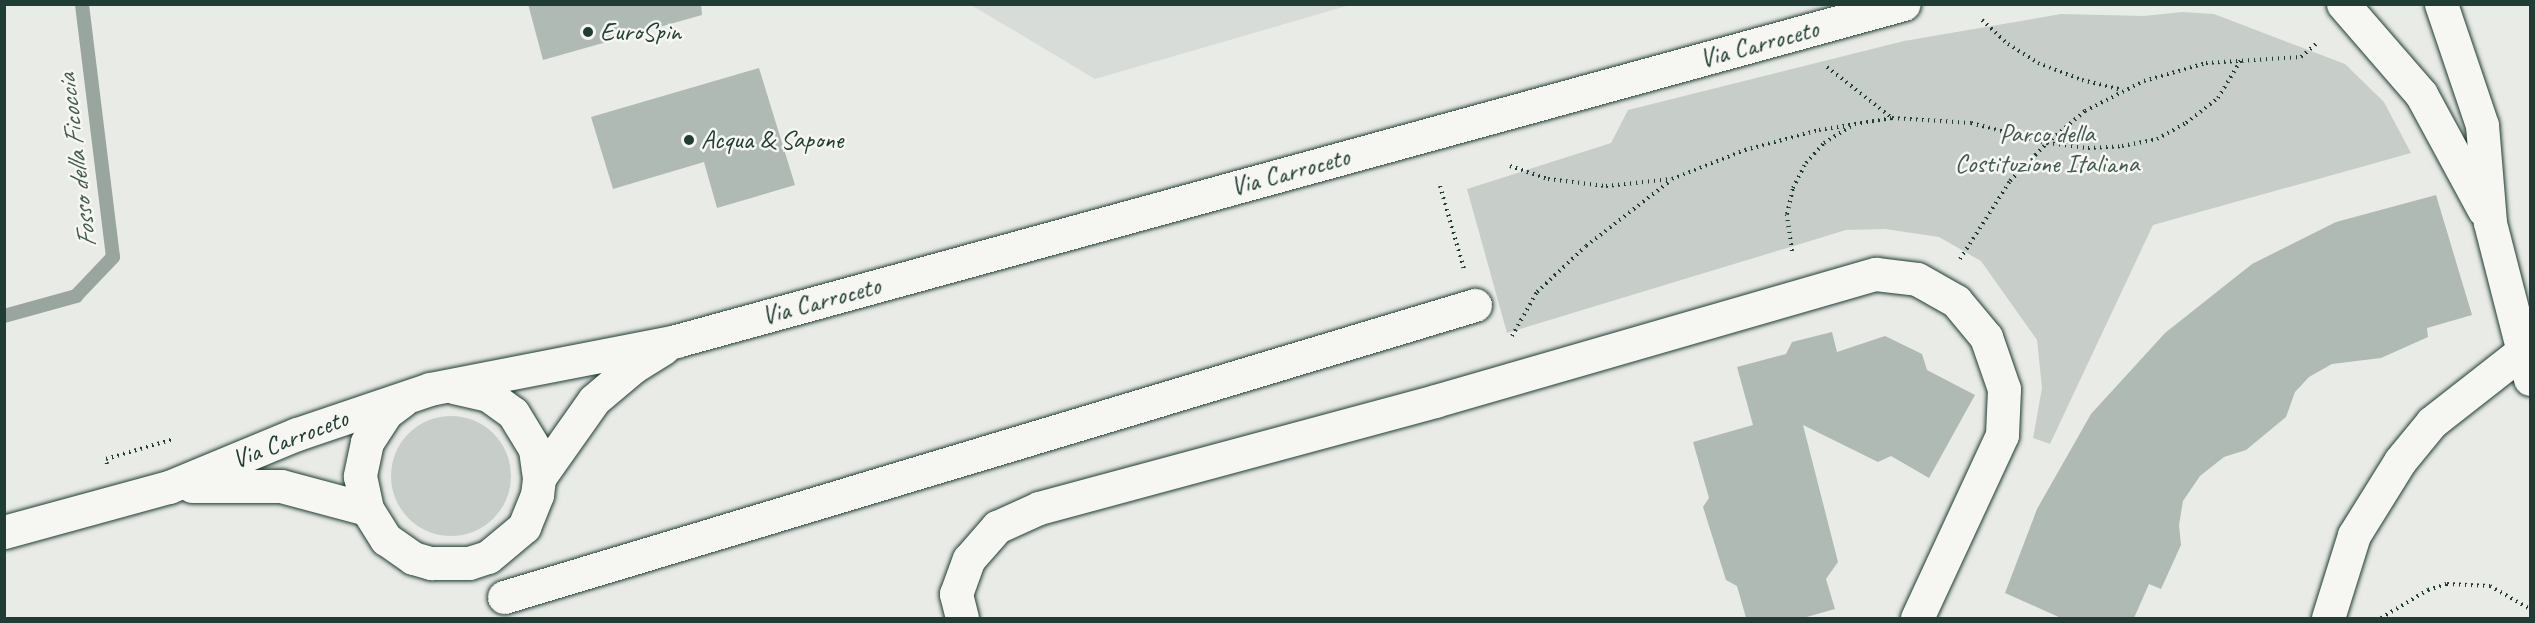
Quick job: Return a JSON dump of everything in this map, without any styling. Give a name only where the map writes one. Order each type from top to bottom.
[{"type":"street","name":"Via Carroceto","points":[[4,532],[169,487],[297,434],[412,395],[676,341],[1904,4]]},
{"type":"street","points":[[2343,4],[2421,93],[2490,222]]},
{"type":"street","points":[[2328,618],[2354,535],[2400,461],[2432,422],[2527,365],[2490,222],[2482,125],[2441,4]]},
{"type":"street","points":[[962,618],[956,594],[969,559],[997,527],[1039,508],[1435,400],[1875,274],[1917,279],[1956,301],[1986,337],[2004,389],[2002,435],[1917,618]]},
{"type":"street","points":[[488,557],[508,608],[1475,305]]},
{"type":"street","name":"Via Carroceto","points":[[539,478],[594,400],[633,367],[676,341]]},
{"type":"street","name":"Via Carroceto","points":[[412,395],[386,414],[367,442],[360,476],[367,509],[386,539],[413,558],[449,565],[488,557],[524,527],[537,495],[539,478],[535,449],[513,413],[488,395],[449,387]]},
{"type":"street","name":"Via Carroceto","points":[[169,487],[281,486],[367,509]]},
{"type":"path","points":[[1982,20],[2008,45],[2038,63],[2082,80],[2124,90]]},
{"type":"path","points":[[1959,261],[2010,181],[2047,142],[2085,111],[2124,90],[2205,63],[2301,57],[2316,44]]},
{"type":"path","points":[[1510,166],[1548,178],[1606,186],[1672,179],[1745,150],[1854,124],[1892,118],[1971,123],[2047,142],[2088,148],[2157,139],[2186,123],[2218,98],[2241,60]]},
{"type":"path","points":[[1822,61],[1833,75],[1892,118]]},
{"type":"path","points":[[1792,251],[1787,214],[1806,163],[1824,143],[1854,124]]},
{"type":"path","points":[[1512,336],[1537,292],[1586,246],[1672,179]]},
{"type":"path","points":[[2381,618],[2428,590],[2447,584],[2490,586],[2530,609]]},
{"type":"shaded area","points":[[971,5],[1350,5],[1095,79]]},
{"type":"green space","name":"Parco della Costituzione Italiana","points":[[2182,12],[2214,14],[2345,64],[2384,102],[2411,153],[2153,225],[2050,444],[2033,438],[2042,388],[2037,340],[1981,261],[1939,237],[1885,229],[1846,230],[1507,333],[1467,189],[1611,143],[1628,110],[1904,41],[2061,14],[2144,16]]},
{"type":"green space","points":[[451,416],[474,420],[494,433],[507,453],[511,476],[507,499],[494,519],[474,532],[451,536],[428,532],[408,519],[395,499],[391,476],[395,453],[408,433],[428,420]]},
{"type":"building","name":"EuroSpin","points":[[528,4],[701,4],[702,15],[543,60]]},
{"type":"building","name":"Acqua & Sapone","points":[[759,68],[795,185],[717,208],[704,162],[613,189],[591,117]]},
{"type":"building","points":[[2436,195],[2472,315],[2427,328],[2428,337],[2381,358],[2332,364],[2309,377],[2295,392],[2286,417],[2246,450],[2224,457],[2200,476],[2183,501],[2179,525],[2181,545],[2161,589],[2149,584],[2134,618],[2061,618],[2005,593],[2037,509],[2091,414],[2165,333],[2252,264],[2336,222]]},
{"type":"building","points":[[1832,332],[1837,352],[1885,336],[1922,354],[1927,370],[1975,395],[1929,478],[1891,456],[1878,462],[1803,425],[1838,562],[1826,579],[1835,609],[1803,618],[1746,618],[1737,586],[1726,580],[1703,507],[1709,498],[1693,442],[1753,425],[1737,367],[1786,354],[1792,342]]},
{"type":"waterway","name":"Fosso della Ficoccia","points":[[4,316],[76,296],[113,257],[82,4]]},
{"type":"place","name":"EuroSpin","points":[[588,32]]},
{"type":"place","name":"Acqua & Sapone","points":[[689,140]]}]
